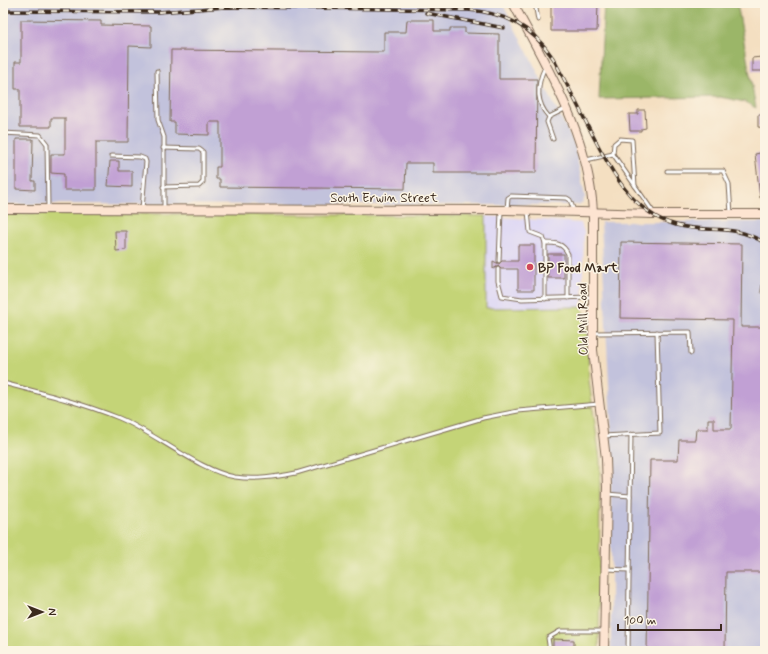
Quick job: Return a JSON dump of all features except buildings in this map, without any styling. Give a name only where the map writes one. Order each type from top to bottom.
[{"type":"street","name":"Old Mill Road","points":[[513,3],[568,108],[586,160],[593,212],[593,333],[607,494],[604,651]]},
{"type":"street","name":"South Erwin Street","points":[[3,209],[528,210],[656,214],[765,214]]},
{"type":"lane","points":[[535,3],[538,20]]},
{"type":"lane","points":[[546,66],[539,80],[538,91],[542,105],[549,117]]},
{"type":"lane","points":[[157,71],[158,120],[164,137],[164,209]]},
{"type":"lane","points":[[553,139],[547,122],[549,117],[568,108]]},
{"type":"lane","points":[[3,133],[40,135],[44,138],[47,144],[48,209]]},
{"type":"lane","points":[[636,186],[632,140],[620,139],[614,144],[613,154],[656,214]]},
{"type":"lane","points":[[163,187],[199,186],[203,182],[203,152],[199,149],[164,148]]},
{"type":"lane","points":[[586,160],[613,154]]},
{"type":"lane","points":[[111,156],[140,157],[145,159],[142,209]]},
{"type":"lane","points":[[667,171],[723,171],[729,184],[731,214]]},
{"type":"lane","points":[[499,261],[504,210],[508,198],[511,196],[567,198],[570,200],[574,212]]},
{"type":"lane","points":[[528,210],[530,232],[543,237],[545,243],[545,298]]},
{"type":"lane","points":[[545,243],[558,243],[566,249],[568,254],[568,298]]},
{"type":"lane","points":[[498,269],[498,281],[502,296],[522,299],[593,297]]},
{"type":"lane","points":[[763,291],[765,276]]},
{"type":"lane","points":[[603,436],[660,433],[657,332]]},
{"type":"lane","points":[[593,333],[690,332],[691,353]]},
{"type":"lane","points":[[3,383],[119,418],[156,436],[220,473],[248,478],[272,478],[296,473],[483,418],[518,411],[599,404]]},
{"type":"lane","points":[[628,651],[631,434]]},
{"type":"lane","points":[[607,494],[630,496]]},
{"type":"lane","points":[[606,569],[629,570]]},
{"type":"lane","points":[[550,651],[548,638],[560,631],[604,631]]},
{"type":"shaded area","points":[[3,3],[502,3],[574,143],[585,197],[583,202],[578,205],[3,204]]},
{"type":"shaded area","points":[[486,216],[581,223],[584,232],[582,307],[486,308]]},
{"type":"shaded area","points":[[601,222],[765,222],[765,651],[611,651],[611,426]]},
{"type":"green space","points":[[604,3],[737,3],[756,108],[745,102],[720,97],[599,99]]},
{"type":"green space","points":[[3,213],[486,216],[486,308],[582,307],[587,320],[589,381],[600,459],[599,651],[3,651]]},
{"type":"railway","points":[[3,11],[158,12],[225,7],[468,10],[494,14],[516,23],[536,37],[545,47],[553,58],[610,168],[620,183],[644,209],[659,218],[676,225],[699,229],[731,230],[753,237],[765,243]]},
{"type":"railway","points":[[426,13],[504,28]]},
{"type":"place","name":"BP Food Mart","points":[[530,267]]}]
